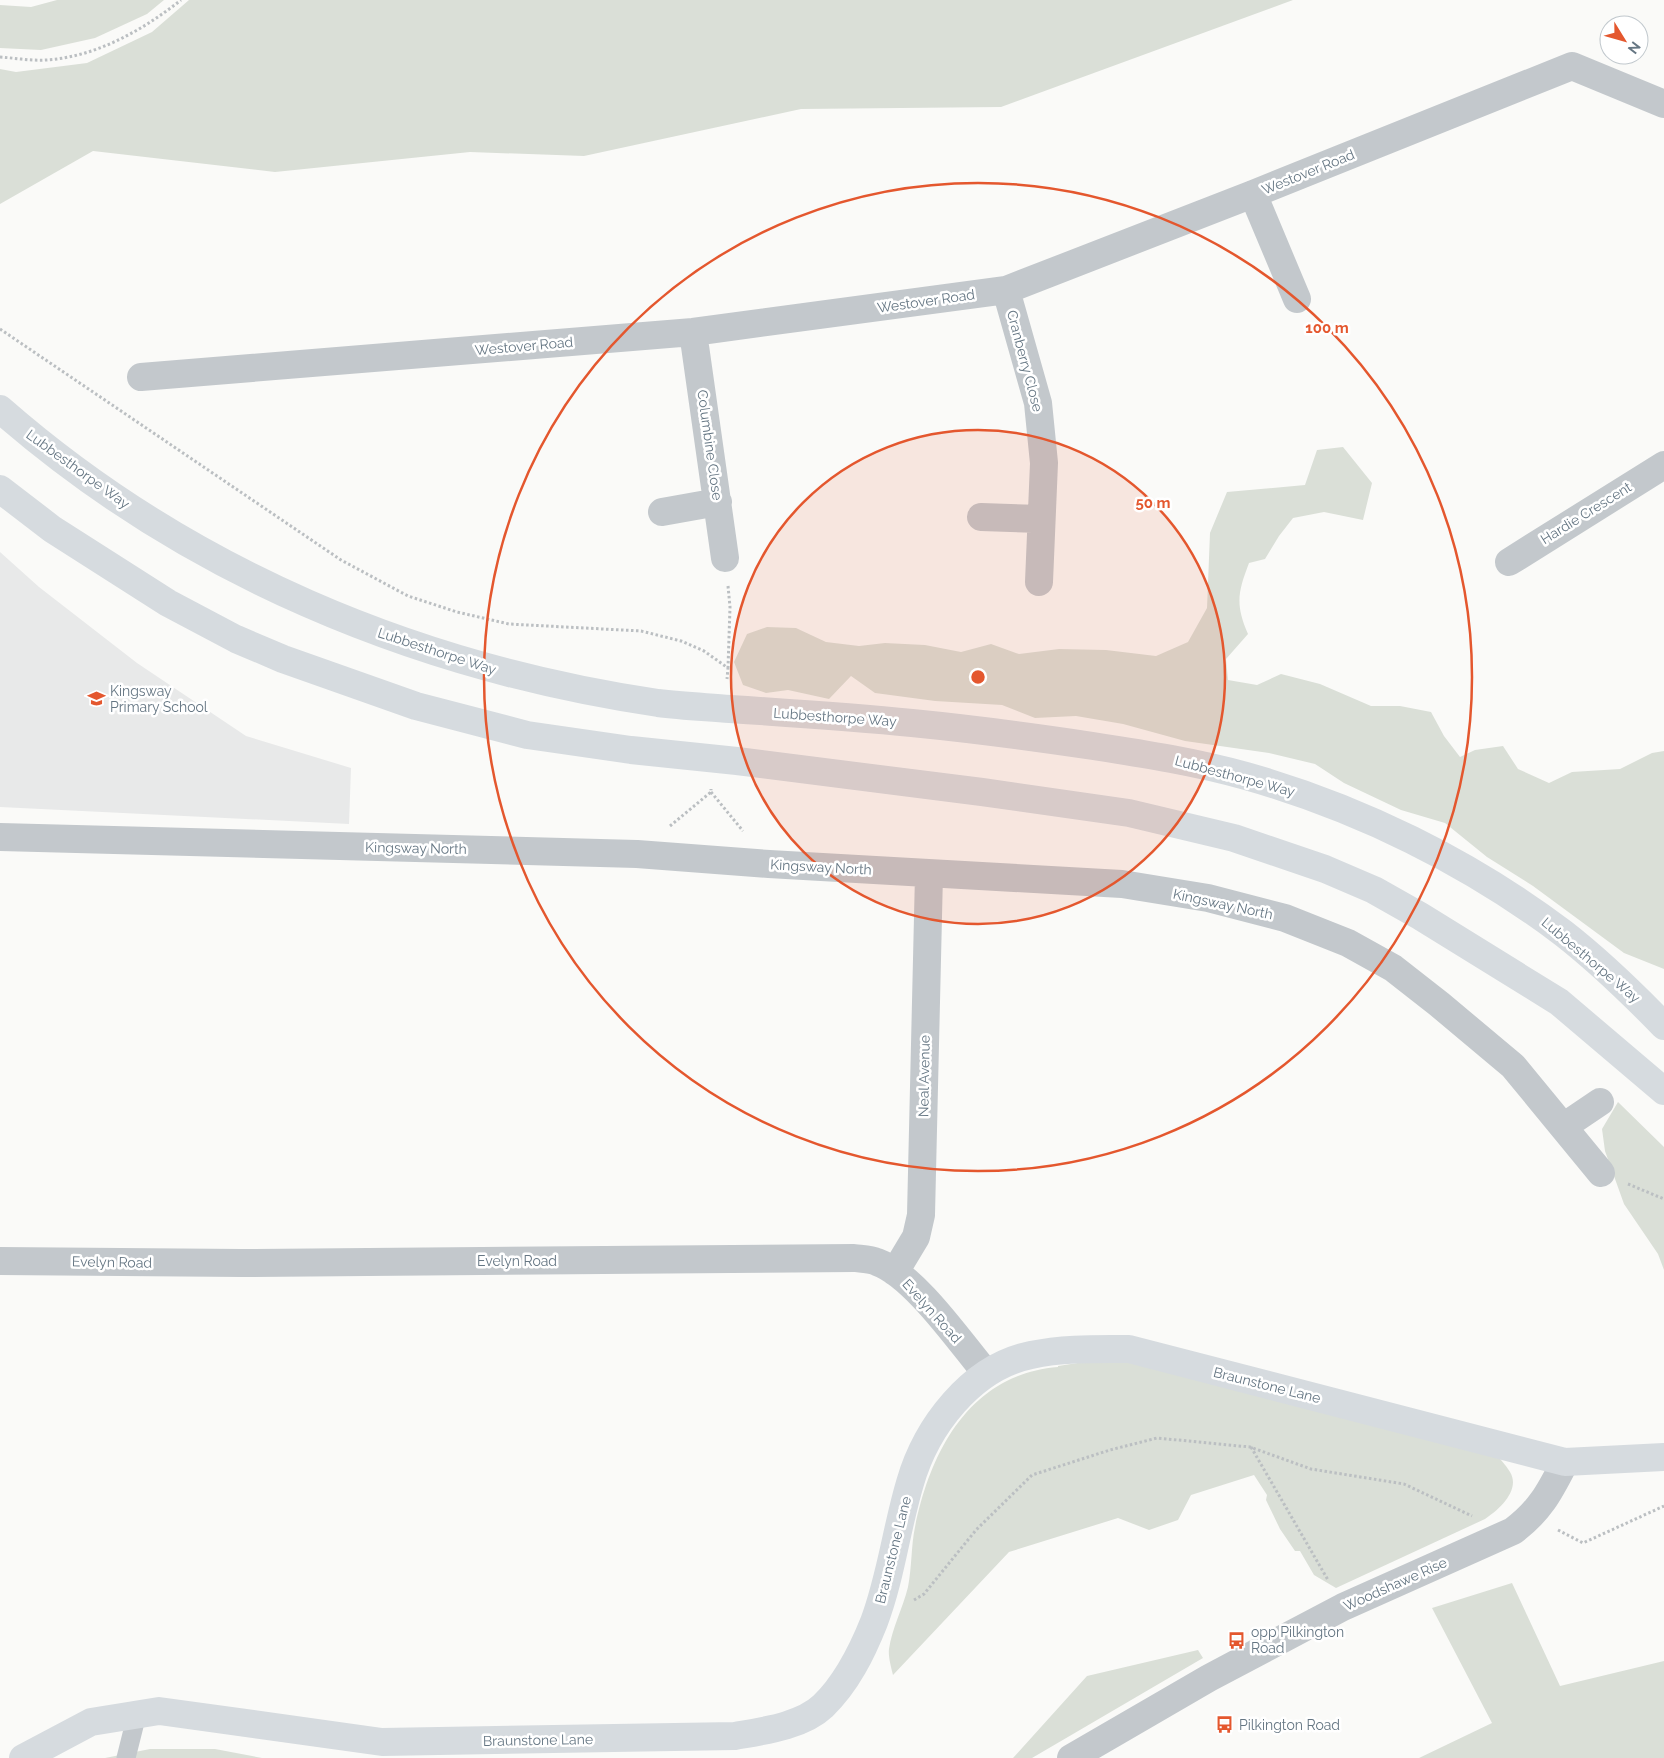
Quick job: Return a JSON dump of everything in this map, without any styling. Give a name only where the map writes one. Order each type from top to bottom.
[{"type":"main road","name":"Lubbesthorpe Way","points":[[0,409],[38,442],[75,470],[172,534],[214,559],[328,613],[434,652],[503,672],[662,704],[911,723],[1171,758],[1246,776],[1354,813],[1464,868],[1515,900],[1563,934],[1621,983],[1664,1026]]},
{"type":"main road","points":[[0,490],[52,529],[168,603],[236,638],[283,659],[416,706],[527,735],[631,750],[738,761],[982,792],[1120,812],[1234,838],[1325,869],[1374,890],[1559,1002],[1664,1092]]},
{"type":"main road","name":"Braunstone Lane","points":[[23,1758],[91,1722],[159,1711],[382,1742],[735,1736],[786,1726],[823,1706],[853,1668],[885,1594],[910,1483],[926,1442],[951,1407],[986,1373],[1029,1355],[1078,1349],[1129,1349],[1565,1462],[1664,1456]]},
{"type":"street","name":"Westover Road","points":[[141,377],[693,332],[1006,290],[1253,194],[1572,66],[1664,104]]},
{"type":"street","points":[[1253,194],[1297,299]]},
{"type":"street","name":"Cranberry Close","points":[[1006,290],[1038,403],[1044,463],[1039,582]]},
{"type":"street","name":"Columbine Close","points":[[693,332],[725,558]]},
{"type":"street","name":"Hardie Crescent","points":[[1509,562],[1664,465]]},
{"type":"street","points":[[662,512],[718,502]]},
{"type":"street","points":[[981,518],[1042,519]]},
{"type":"street","name":"Kingsway North","points":[[0,837],[636,854],[929,874],[1122,884],[1208,898],[1286,918],[1348,943],[1393,968],[1512,1066],[1601,1173]]},
{"type":"street","name":"Neal Avenue","points":[[895,1272],[916,1237],[921,1215],[929,874]]},
{"type":"street","points":[[1563,1127],[1600,1102]]},
{"type":"street","name":"Evelyn Road","points":[[0,1261],[242,1263],[854,1258],[877,1262],[895,1272],[918,1291],[986,1373]]},
{"type":"street","name":"Woodshawe Rise","points":[[1081,1755],[1209,1678],[1343,1607],[1513,1530],[1532,1517],[1551,1489],[1565,1462]]},
{"type":"lane","points":[[126,1758],[137,1714]]},
{"type":"path","points":[[0,57],[46,60],[74,55],[113,42],[151,23],[181,0]]},
{"type":"path","points":[[0,329],[341,560],[408,596],[457,612],[509,624],[641,631],[680,641],[704,651],[728,668]]},
{"type":"path","points":[[725,558],[730,607],[728,673]]},
{"type":"path","points":[[636,854],[711,792],[770,864]]},
{"type":"path","points":[[1601,1173],[1664,1199]]},
{"type":"path","points":[[871,1630],[924,1594],[976,1530],[1032,1475],[1110,1450],[1158,1438],[1250,1447],[1311,1469],[1404,1484],[1471,1514],[1487,1543]]},
{"type":"path","points":[[1250,1447],[1343,1607]]},
{"type":"path","points":[[1532,1517],[1583,1543],[1664,1506]]},
{"type":"shaded area","points":[[57,0],[164,0],[147,14],[95,38],[41,50],[0,48],[0,5],[31,7]]},
{"type":"shaded area","points":[[189,0],[1293,0],[1001,107],[801,109],[584,156],[470,152],[275,172],[93,151],[0,204],[0,69],[16,72],[87,63],[152,32]]},
{"type":"shaded area","points":[[1343,447],[1372,483],[1363,520],[1324,512],[1293,518],[1265,559],[1249,563],[1240,590],[1241,614],[1248,634],[1226,659],[1228,680],[1257,685],[1281,674],[1320,684],[1371,706],[1400,706],[1431,712],[1444,736],[1460,757],[1475,750],[1503,746],[1518,769],[1549,783],[1572,772],[1620,769],[1652,753],[1664,751],[1664,969],[1624,953],[1533,886],[1487,857],[1445,823],[1401,810],[1344,783],[1315,764],[1269,753],[1185,741],[1123,724],[1076,716],[1035,718],[1002,705],[935,701],[875,693],[851,676],[829,699],[788,690],[766,693],[743,685],[734,662],[747,634],[767,627],[796,628],[826,642],[859,646],[885,643],[925,645],[961,652],[991,644],[1019,654],[1059,649],[1106,650],[1156,656],[1188,642],[1207,608],[1210,533],[1227,492],[1305,485],[1317,450]]},
{"type":"shaded area","name":"Kingsway Primary School","points":[[0,552],[39,587],[137,663],[246,736],[351,768],[349,824],[0,807]]},
{"type":"shaded area","points":[[1618,1102],[1664,1147],[1664,1270],[1658,1254],[1624,1204],[1605,1151],[1602,1129]]},
{"type":"shaded area","points":[[1110,1358],[1495,1453],[1510,1472],[1513,1486],[1502,1505],[1485,1519],[1336,1588],[1314,1575],[1300,1551],[1295,1551],[1280,1529],[1266,1500],[1267,1495],[1254,1475],[1191,1495],[1178,1520],[1149,1530],[1118,1518],[1009,1552],[893,1675],[889,1649],[908,1587],[915,1527],[922,1498],[944,1444],[960,1420],[979,1400],[1001,1384],[1028,1373]]},
{"type":"shaded area","points":[[1512,1583],[1560,1686],[1664,1661],[1664,1758],[1419,1758],[1492,1723],[1432,1608]]},
{"type":"shaded area","points":[[1198,1650],[1203,1658],[1032,1758],[1013,1758],[1087,1676]]},
{"type":"shaded area","points":[[150,1749],[215,1749],[262,1758],[105,1758]]},
{"type":"place","name":"Kingsway Primary School","points":[[96,699]]},
{"type":"place","name":"opp Pilkington Road","points":[[1237,1640]]},
{"type":"place","name":"Pilkington Road","points":[[1225,1725]]}]
